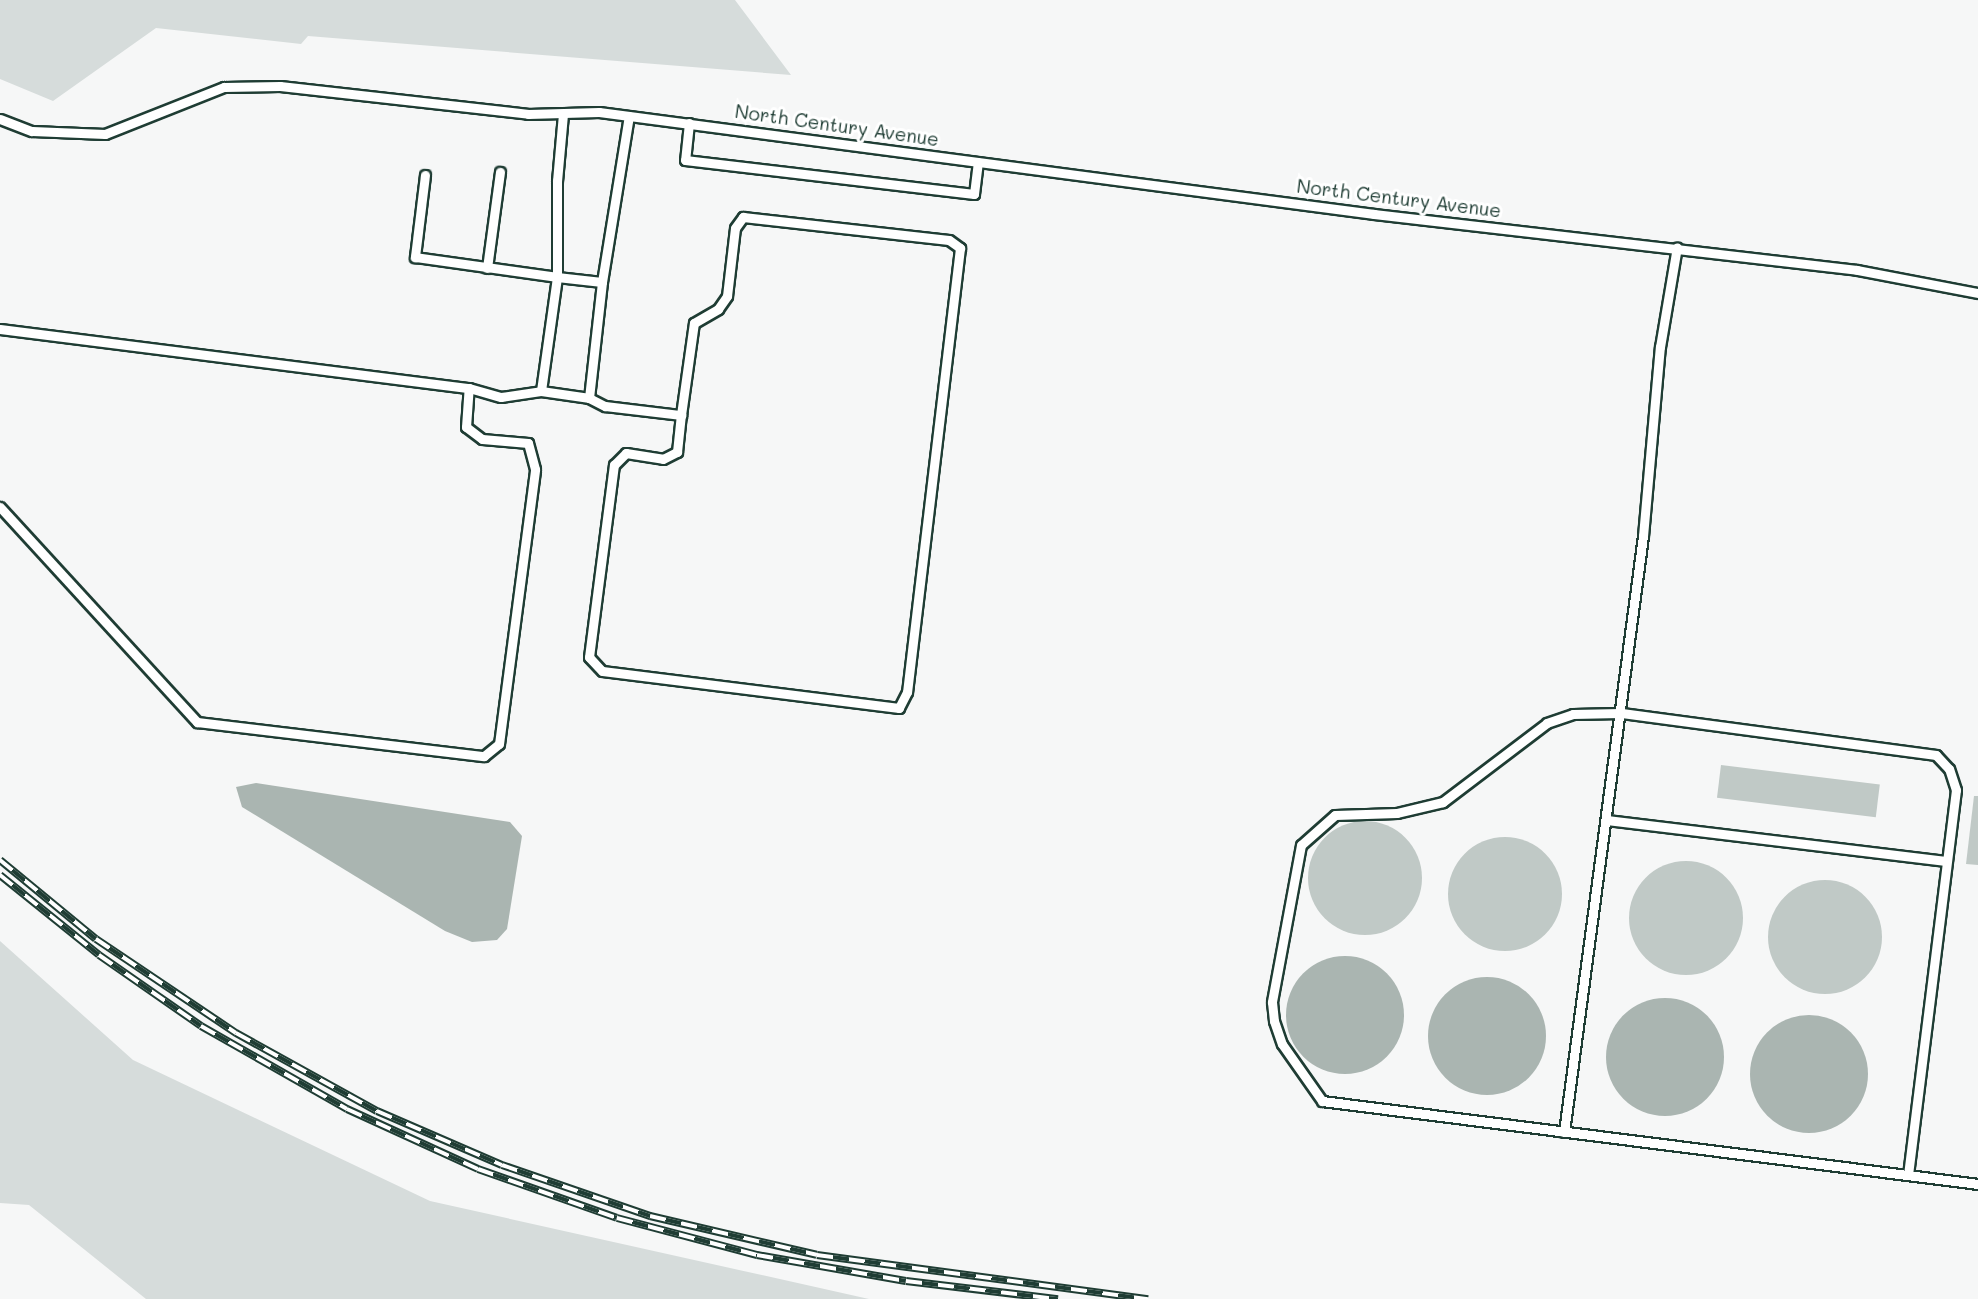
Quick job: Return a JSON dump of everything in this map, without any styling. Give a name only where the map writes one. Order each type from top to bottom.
[{"type":"lane","name":"North Century Avenue","points":[[0,119],[32,131],[105,134],[224,88],[280,86],[563,114],[629,116],[1374,214],[1677,247],[1857,270],[1978,293]]},
{"type":"lane","points":[[541,391],[557,277],[557,181],[563,114]]},
{"type":"lane","points":[[589,398],[602,282],[629,116]]},
{"type":"lane","points":[[688,123],[685,160],[974,194],[978,162]]},
{"type":"lane","points":[[487,268],[500,172]]},
{"type":"lane","points":[[425,175],[415,257],[602,282]]},
{"type":"lane","points":[[743,217],[949,240],[960,248],[907,692],[900,708],[601,671],[589,657],[614,465],[626,453],[663,459],[677,452],[681,415],[694,323],[718,309],[727,296],[734,228],[743,217]]},
{"type":"lane","points":[[1564,1132],[1643,536],[1660,346],[1677,247]]},
{"type":"lane","points":[[0,329],[469,388],[501,397],[541,391],[589,398],[605,406],[681,415]]},
{"type":"lane","points":[[0,507],[198,722],[484,756],[499,744],[535,469],[528,443],[482,439],[466,426],[469,388]]},
{"type":"lane","points":[[1908,1175],[1955,790],[1948,769],[1936,755],[1620,713],[1573,714],[1547,723],[1443,802],[1397,813],[1345,813],[1322,823],[1308,834],[1296,862],[1272,1002],[1282,1044],[1321,1101],[1978,1184]]},
{"type":"lane","points":[[1607,820],[1946,861]]},
{"type":"shaded area","points":[[0,0],[735,0],[791,75],[308,36],[301,44],[156,28],[53,101],[0,79]]},
{"type":"shaded area","points":[[256,783],[510,822],[522,836],[507,929],[497,940],[472,942],[445,931],[242,807],[236,787]]},
{"type":"shaded area","points":[[0,941],[133,1060],[430,1201],[869,1299],[146,1299],[29,1205],[0,1203]]},
{"type":"shaded area","points":[[1345,956],[1378,966],[1394,982],[1404,1015],[1394,1048],[1378,1064],[1345,1074],[1312,1064],[1296,1048],[1286,1015],[1296,982],[1312,966]]},
{"type":"shaded area","points":[[1487,977],[1498,978],[1520,987],[1536,1003],[1545,1025],[1545,1047],[1536,1069],[1520,1085],[1498,1094],[1487,1095],[1476,1094],[1454,1085],[1438,1069],[1429,1047],[1428,1036],[1429,1025],[1438,1003],[1454,987],[1476,978]]},
{"type":"shaded area","points":[[1665,998],[1676,999],[1698,1008],[1714,1024],[1723,1046],[1723,1068],[1714,1090],[1698,1106],[1676,1115],[1665,1116],[1654,1115],[1632,1106],[1616,1090],[1607,1068],[1606,1057],[1607,1046],[1616,1024],[1632,1008],[1654,999]]},
{"type":"shaded area","points":[[1809,1015],[1820,1016],[1842,1025],[1858,1041],[1867,1063],[1867,1085],[1858,1107],[1842,1123],[1820,1132],[1809,1133],[1798,1132],[1776,1123],[1760,1107],[1751,1085],[1750,1074],[1751,1063],[1760,1041],[1776,1025],[1798,1016]]},
{"type":"building","points":[[1721,765],[1880,784],[1876,817],[1717,798]]},
{"type":"building","points":[[1974,796],[1978,796],[1978,865],[1966,864]]},
{"type":"building","points":[[1365,821],[1387,825],[1405,838],[1418,856],[1422,878],[1418,900],[1405,918],[1387,931],[1365,935],[1343,931],[1325,918],[1312,900],[1308,878],[1312,856],[1325,838],[1343,825]]},
{"type":"building","points":[[1505,837],[1527,841],[1545,854],[1558,872],[1562,894],[1558,916],[1545,934],[1527,947],[1505,951],[1483,947],[1465,934],[1452,916],[1448,894],[1452,872],[1465,854],[1483,841]]},
{"type":"building","points":[[1686,861],[1708,865],[1726,878],[1739,896],[1743,918],[1739,940],[1726,958],[1708,971],[1686,975],[1664,971],[1646,958],[1633,940],[1629,918],[1633,896],[1646,878],[1664,865]]},
{"type":"building","points":[[1825,880],[1847,884],[1865,897],[1878,915],[1882,937],[1878,959],[1865,977],[1847,990],[1825,994],[1803,990],[1785,977],[1772,959],[1768,937],[1772,915],[1785,897],[1803,884]]},
{"type":"railway","points":[[0,860],[96,939],[236,1033],[377,1111],[502,1165],[650,1216],[817,1255],[1148,1299]]},
{"type":"railway","points":[[0,875],[99,955],[201,1026],[347,1109],[478,1169],[617,1218],[757,1255],[906,1281],[1058,1299]]}]
